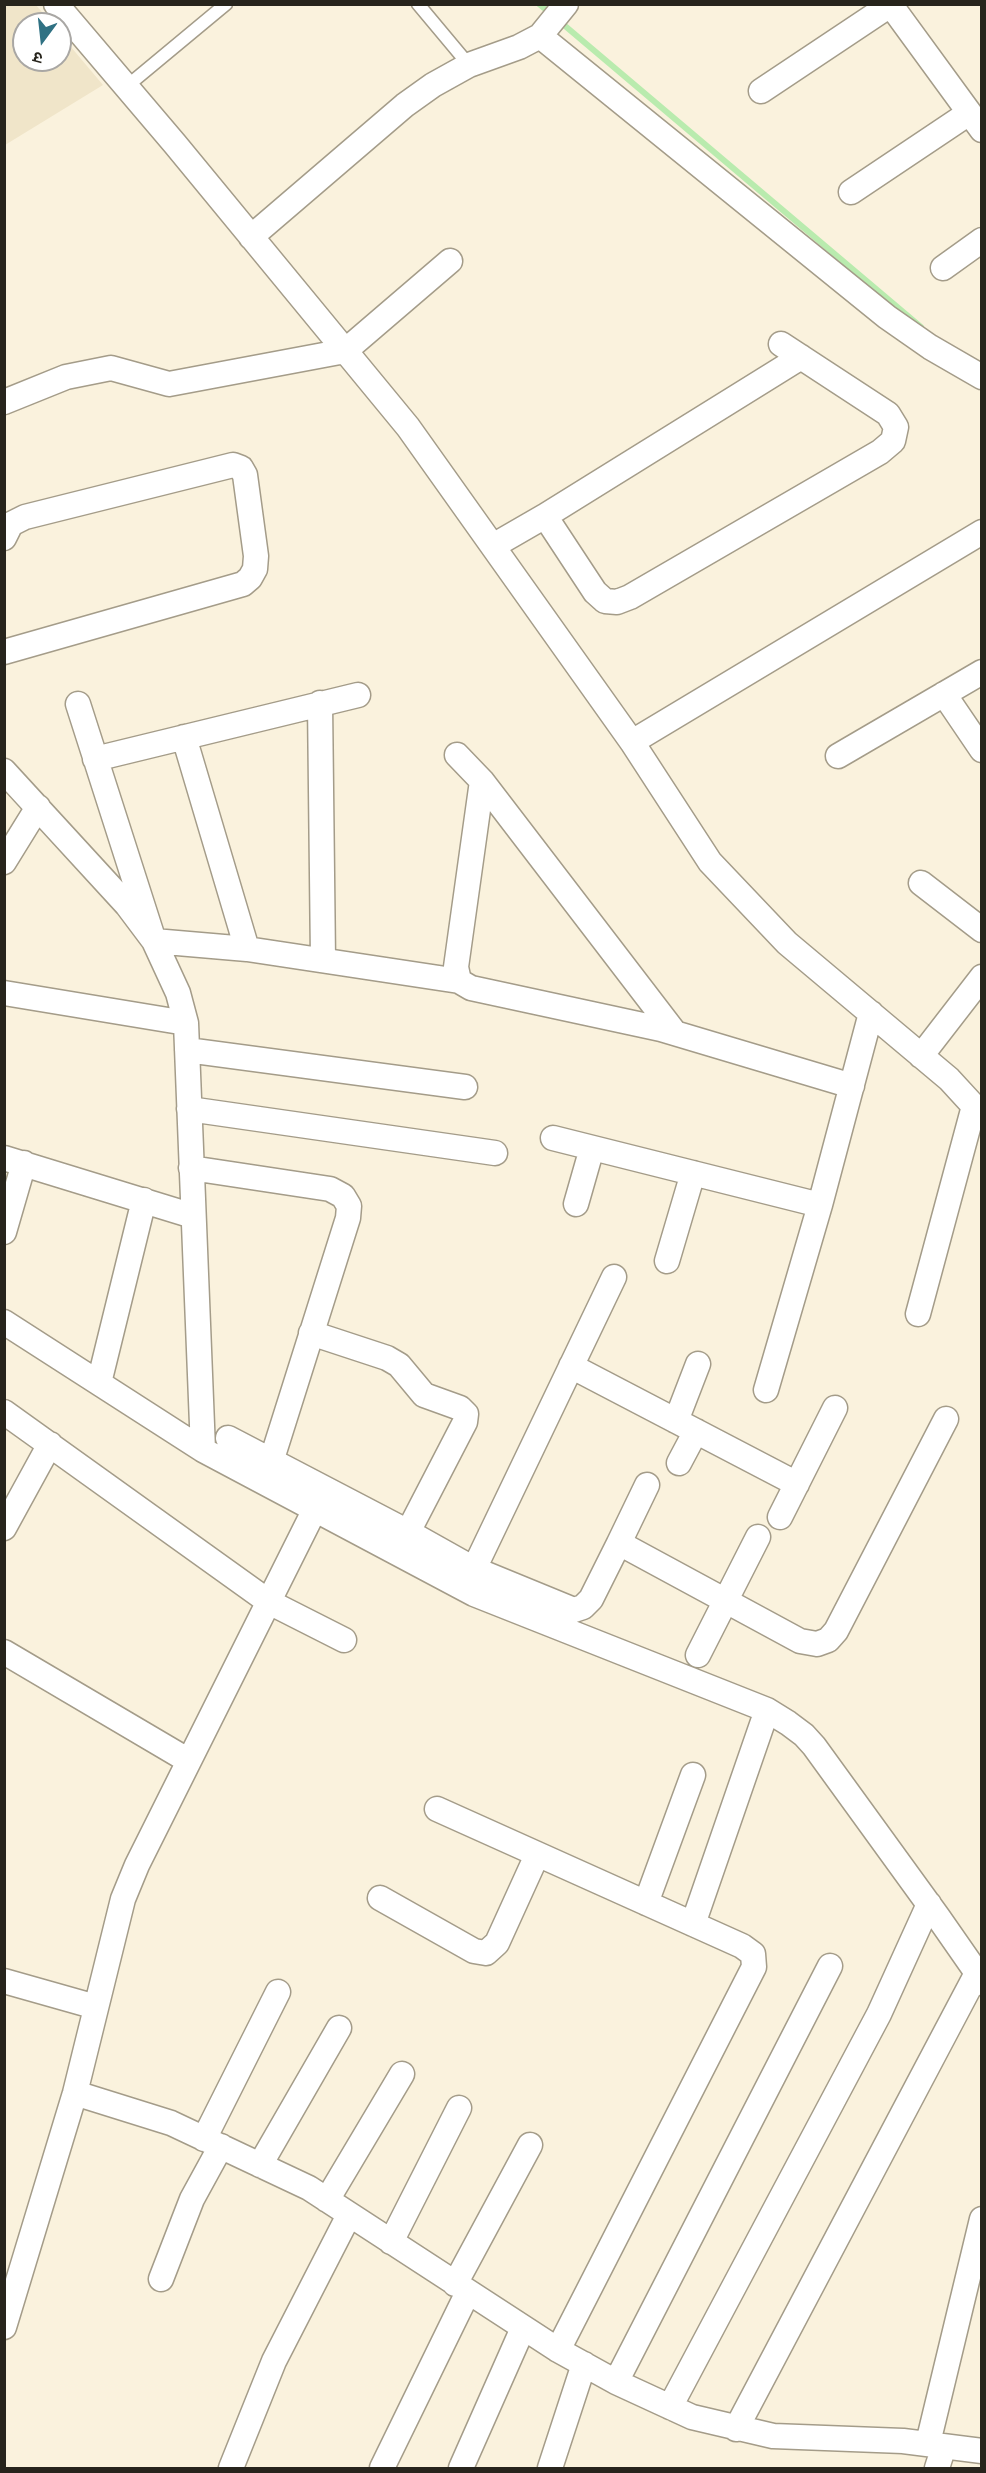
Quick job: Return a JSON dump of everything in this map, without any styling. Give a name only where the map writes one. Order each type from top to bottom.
[{"type":"street","points":[[56,4],[408,427],[632,742],[710,862],[787,943],[949,1079],[978,1111],[918,1314]]},
{"type":"street","points":[[251,237],[405,105],[433,85],[469,65],[519,47],[544,31],[566,4]]},
{"type":"street","points":[[761,91],[890,5],[975,121],[851,192]]},
{"type":"street","points":[[544,31],[887,317],[930,347],[981,377]]},
{"type":"street","points":[[943,268],[981,240]]},
{"type":"street","points":[[4,402],[66,377],[111,368],[169,384],[345,351],[450,261]]},
{"type":"street","points":[[545,516],[595,592],[605,601],[617,602],[630,597],[880,452],[893,441],[896,427],[888,414],[781,344]]},
{"type":"street","points":[[493,546],[801,357]]},
{"type":"street","points":[[4,538],[11,524],[25,517],[233,465],[242,468],[245,475],[256,556],[255,569],[243,584],[4,652]]},
{"type":"street","points":[[632,742],[981,532]]},
{"type":"street","points":[[838,756],[981,672]]},
{"type":"street","points":[[944,694],[981,750]]},
{"type":"street","points":[[95,759],[358,695]]},
{"type":"street","points":[[320,703],[323,960]]},
{"type":"street","points":[[78,704],[154,941],[178,993],[186,1023],[203,1450]]},
{"type":"street","points":[[184,737],[247,949]]},
{"type":"street","points":[[457,755],[482,782],[675,1033]]},
{"type":"street","points":[[4,771],[127,905],[154,941],[247,949],[459,981],[471,988],[675,1033],[852,1086]]},
{"type":"street","points":[[459,981],[456,967],[482,782]]},
{"type":"street","points":[[4,862],[38,807]]},
{"type":"street","points":[[921,883],[981,930]]},
{"type":"street","points":[[921,1056],[981,977]]},
{"type":"street","points":[[4,993],[186,1023]]},
{"type":"street","points":[[766,1390],[820,1205],[871,1013]]},
{"type":"street","points":[[187,1050],[465,1088]]},
{"type":"street","points":[[189,1109],[495,1153]]},
{"type":"street","points":[[553,1138],[820,1205]]},
{"type":"street","points":[[576,1204],[592,1148]]},
{"type":"street","points":[[4,1232],[14,1160],[194,1216]]},
{"type":"street","points":[[192,1168],[330,1189],[343,1196],[349,1206],[348,1218],[271,1462]]},
{"type":"street","points":[[667,1261],[693,1173]]},
{"type":"street","points":[[99,1383],[144,1200]]},
{"type":"street","points":[[474,1569],[614,1277]]},
{"type":"street","points":[[4,1322],[203,1450],[320,1500],[408,1532],[474,1569],[574,1610],[583,1607],[591,1599],[647,1485]]},
{"type":"street","points":[[311,1333],[387,1358],[399,1365],[424,1395],[460,1408],[466,1414],[465,1422],[408,1532]]},
{"type":"street","points":[[679,1463],[698,1364]]},
{"type":"street","points":[[571,1366],[797,1484]]},
{"type":"street","points":[[780,1517],[835,1408]]},
{"type":"street","points":[[4,1412],[269,1602],[344,1640]]},
{"type":"street","points":[[619,1543],[800,1641],[817,1644],[828,1640],[836,1631],[946,1419]]},
{"type":"street","points":[[228,1438],[271,1462],[320,1500],[474,1594],[767,1710],[804,1735],[929,1904],[979,1978],[736,2429]]},
{"type":"street","points":[[4,1528],[50,1444]]},
{"type":"street","points":[[4,2327],[75,2093],[123,1899],[137,1865],[320,1500]]},
{"type":"street","points":[[698,1655],[758,1537]]},
{"type":"street","points":[[4,1652],[189,1761]]},
{"type":"street","points":[[693,1924],[767,1710]]},
{"type":"street","points":[[646,1903],[693,1774]]},
{"type":"street","points":[[437,1809],[742,1946],[753,1954],[754,1967],[558,2350]]},
{"type":"street","points":[[380,1898],[474,1951],[486,1953],[497,1943],[537,1855]]},
{"type":"street","points":[[670,2407],[879,2014],[929,1904]]},
{"type":"street","points":[[616,2382],[831,1966]]},
{"type":"street","points":[[4,1981],[96,2007]]},
{"type":"street","points":[[161,2279],[212,2143],[278,1992]]},
{"type":"street","points":[[260,2165],[339,2028]]},
{"type":"street","points":[[327,2200],[402,2074]]},
{"type":"street","points":[[75,2093],[171,2123],[309,2188],[558,2350],[616,2382],[692,2417],[773,2436],[936,2452],[981,2451]]},
{"type":"street","points":[[391,2242],[459,2108]]},
{"type":"street","points":[[382,2469],[462,2288],[530,2145]]},
{"type":"street","points":[[231,2469],[274,2361],[349,2215]]},
{"type":"street","points":[[936,2452],[981,2218]]},
{"type":"street","points":[[461,2469],[523,2328]]},
{"type":"street","points":[[550,2469],[584,2364]]},
{"type":"lane","points":[[126,87],[226,4]]},
{"type":"lane","points":[[418,4],[469,65]]},
{"type":"shaded area","points":[[5,4],[36,5],[42,12],[12,12],[12,72],[72,72],[72,48],[103,85],[5,145]]},
{"type":"waterway","points":[[539,4],[550,13]]},
{"type":"waterway","points":[[558,20],[921,327]]}]
